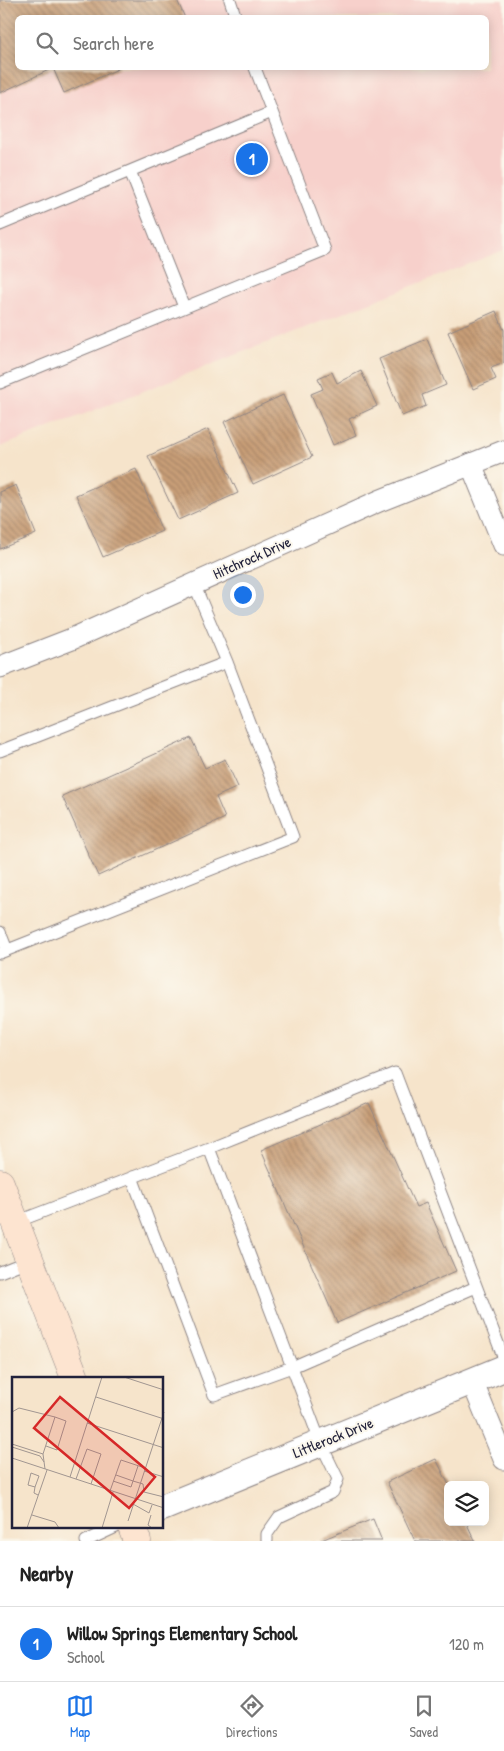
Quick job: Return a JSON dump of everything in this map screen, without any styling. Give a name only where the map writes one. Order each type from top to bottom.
[{"type":"main road","points":[[0,1183],[75,1377]]},
{"type":"main road","points":[[132,1528],[137,1541]]},
{"type":"street","name":"Hitchrock Drive","points":[[0,667],[72,639],[380,500],[504,451]]},
{"type":"street","points":[[472,464],[504,546]]},
{"type":"street","name":"Littlerock Drive","points":[[164,1507],[504,1368]]},
{"type":"street","points":[[472,1381],[504,1459]]},
{"type":"lane","points":[[230,0],[235,15]]},
{"type":"lane","points":[[0,383],[325,250],[256,70]]},
{"type":"lane","points":[[0,225],[272,112]]},
{"type":"lane","points":[[130,172],[184,307]]},
{"type":"lane","points":[[0,932],[4,951],[293,837],[227,662],[194,584]]},
{"type":"lane","points":[[0,751],[227,662]]},
{"type":"lane","points":[[16,1222],[209,1148],[395,1073],[504,1359]]},
{"type":"lane","points":[[209,1148],[321,1444],[338,1479],[333,1492],[279,1517],[267,1534],[267,1541]]},
{"type":"lane","points":[[132,1177],[214,1395],[292,1366],[476,1287]]},
{"type":"lane","points":[[0,1272],[30,1260]]},
{"type":"lane","points":[[86,1541],[114,1528]]},
{"type":"shaded area","points":[[0,0],[504,0],[504,250],[0,447]]},
{"type":"building","points":[[0,0],[177,0],[184,15],[15,15],[15,70],[49,70],[0,93]]},
{"type":"building","points":[[54,70],[116,70],[64,93]]},
{"type":"building","points":[[496,311],[504,330],[504,363],[491,368],[496,379],[473,389],[448,332]]},
{"type":"building","points":[[427,339],[446,385],[422,395],[426,406],[402,416],[379,359]]},
{"type":"building","points":[[361,371],[377,406],[349,419],[356,435],[333,445],[311,394],[323,389],[318,378],[332,372],[337,383]]},
{"type":"building","points":[[283,395],[312,457],[253,484],[224,422]]},
{"type":"building","points":[[208,429],[238,493],[178,520],[148,456]]},
{"type":"building","points":[[136,469],[162,531],[103,557],[76,495]]},
{"type":"building","points":[[16,485],[36,534],[0,549],[0,492]]},
{"type":"building","points":[[191,738],[205,768],[225,759],[238,787],[216,797],[225,818],[98,876],[62,796]]},
{"type":"building","points":[[369,1103],[416,1207],[426,1203],[456,1271],[337,1323],[261,1150]]},
{"type":"building","points":[[436,1459],[447,1481],[444,1481],[444,1526],[468,1526],[475,1541],[415,1541],[387,1482]]},
{"type":"building","points":[[373,1519],[382,1541],[319,1541]]},
{"type":"place","name":"Willow Springs Elementary School","points":[[252,159]]}]
